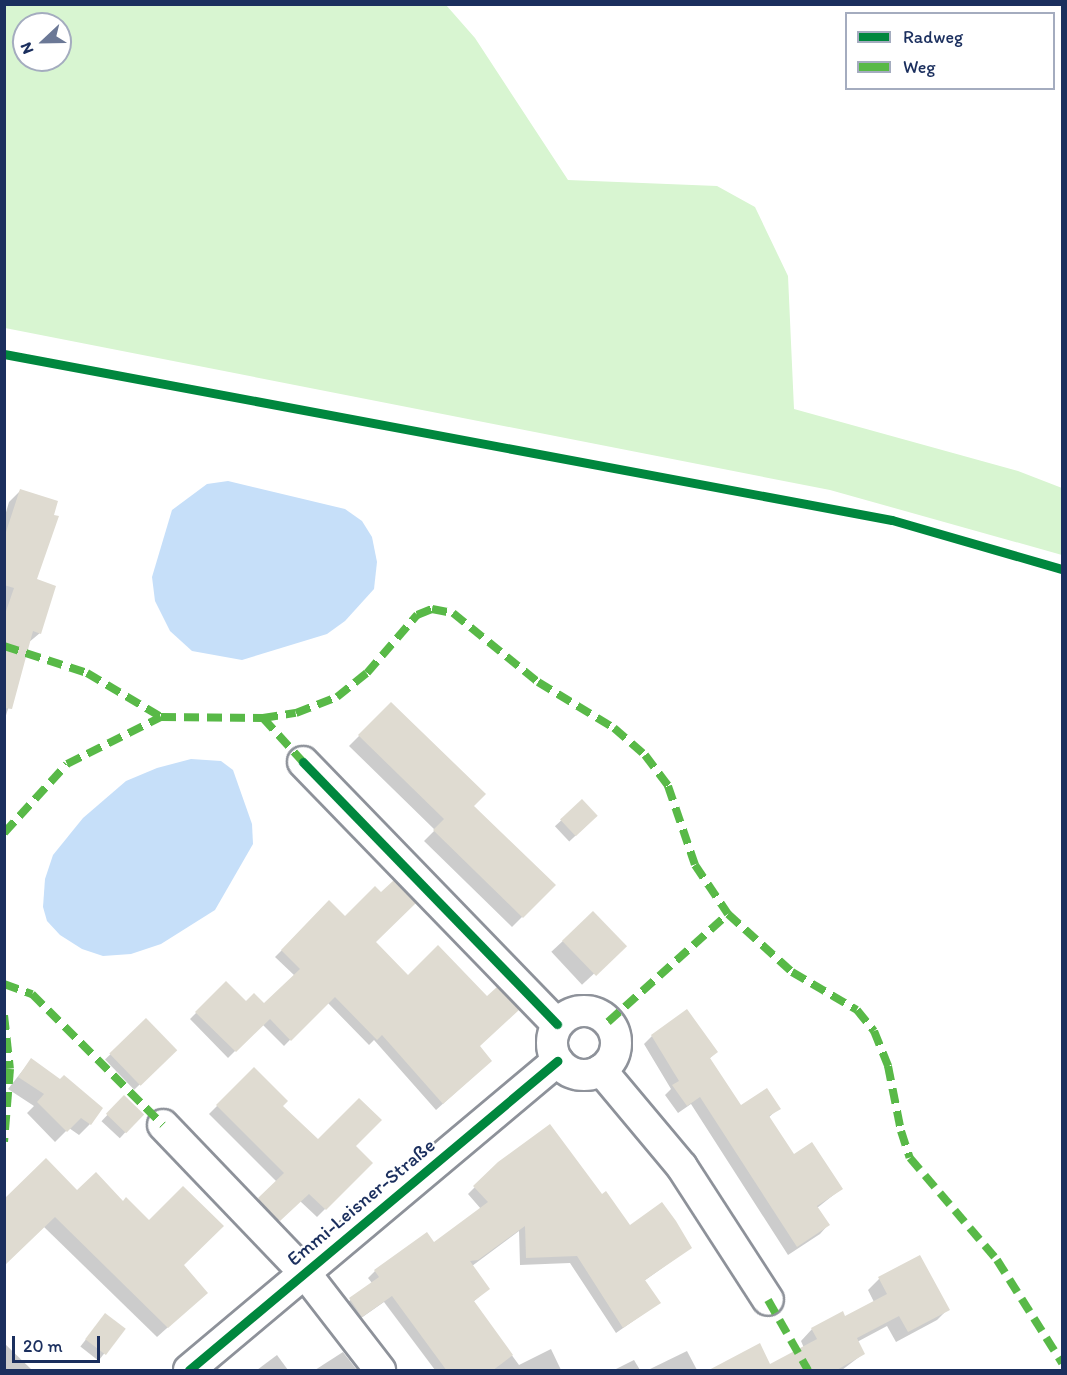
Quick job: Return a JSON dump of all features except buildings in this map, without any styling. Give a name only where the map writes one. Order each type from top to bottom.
[{"type":"street","points":[[303,762],[557,1024]]},
{"type":"street","points":[[583,1011],[601,1016],[608,1022],[616,1042],[610,1063],[602,1070],[592,1074],[572,1074],[557,1061],[551,1042],[557,1024],[573,1012],[583,1011]]},
{"type":"street","name":"Emmi-Leisner-Straße","points":[[189,1371],[557,1061]]},
{"type":"street","points":[[602,1070],[682,1167],[768,1300]]},
{"type":"street","name":"Emmi-Leisner-Straße","points":[[163,1125],[305,1273],[380,1371]]},
{"type":"green space","points":[[4,5],[446,5],[475,38],[568,180],[717,186],[755,207],[788,276],[794,409],[1018,471],[1062,488],[1062,555],[830,490],[5,328]]},
{"type":"water","points":[[228,481],[345,509],[362,521],[372,537],[377,562],[374,589],[345,621],[327,634],[242,660],[192,651],[170,631],[155,601],[152,577],[172,510],[207,484]]},
{"type":"water","points":[[191,759],[221,761],[233,770],[252,824],[253,844],[215,910],[161,944],[131,954],[103,956],[82,949],[60,935],[47,921],[43,907],[45,879],[53,855],[83,818],[126,781],[157,768]]},
{"type":"marked path","points":[[4,833],[67,764],[161,717],[263,718],[296,713],[337,697],[367,673],[417,615],[432,609],[453,613],[538,682],[614,728],[645,755],[668,786],[695,865],[728,914],[792,972],[857,1010],[874,1031],[888,1066],[901,1131],[910,1158],[997,1260],[1062,1363]]},
{"type":"marked path","points":[[4,646],[87,673],[161,717]]},
{"type":"marked path","points":[[263,718],[303,762]]},
{"type":"marked path","points":[[608,1022],[728,914]]},
{"type":"marked path","points":[[4,984],[32,994],[163,1125]]},
{"type":"marked path","points":[[4,1015],[10,1069],[4,1142]]},
{"type":"marked path","points":[[768,1300],[808,1370]]},
{"type":"cycle path","points":[[4,354],[892,520],[1062,569]]},
{"type":"cycle path","points":[[303,762],[557,1024]]},
{"type":"cycle path","points":[[189,1370],[557,1061]]}]
